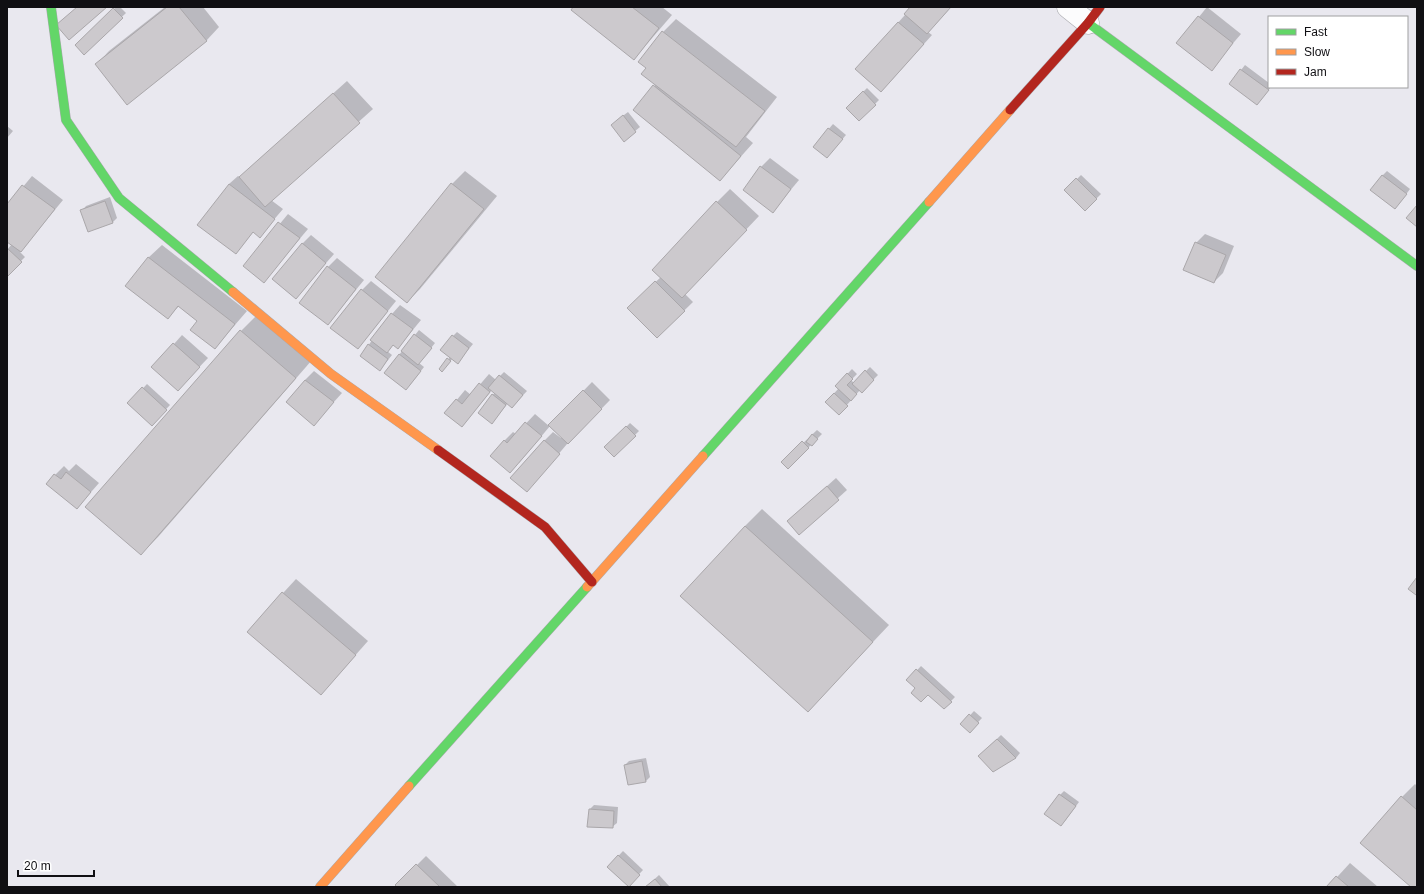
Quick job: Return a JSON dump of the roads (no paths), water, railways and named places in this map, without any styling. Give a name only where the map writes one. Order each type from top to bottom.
[{"type":"street","points":[[51,7],[66,120],[119,198],[332,374],[545,527],[592,582]]},
{"type":"street","points":[[1068,7],[1094,15],[1417,266]]},
{"type":"street","points":[[320,887],[1094,15]]}]
